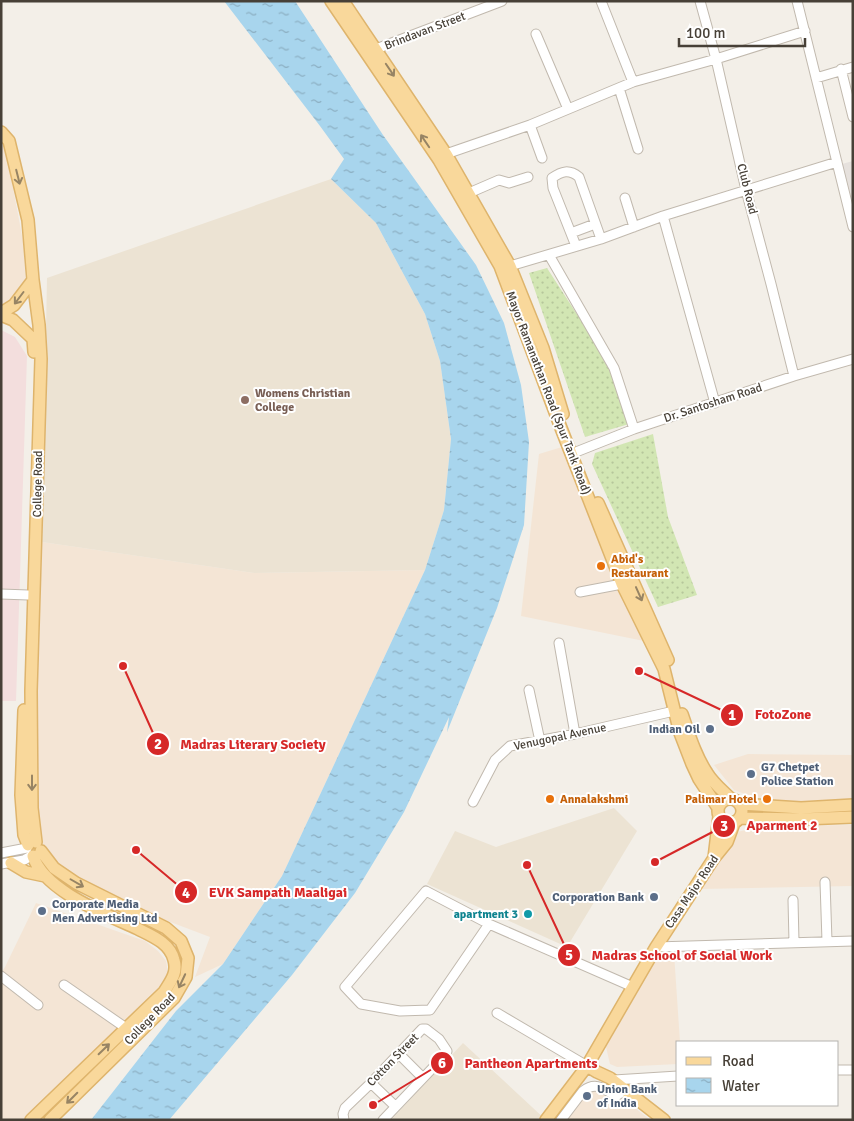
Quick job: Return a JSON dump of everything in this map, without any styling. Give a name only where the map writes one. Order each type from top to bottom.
[{"type":"main road","name":"Mayor Ramanathan Road (Spur Tank Road)","points":[[332,1],[469,193],[542,348],[576,452],[670,664],[680,708],[696,751],[707,773],[714,782],[736,802]]},
{"type":"main road","name":"Mayor Ramanathan Road (Spur Tank Road)","points":[[343,1],[376,49],[443,157],[505,266],[558,419],[622,584],[664,669],[680,733],[692,764],[718,812]]},
{"type":"main road","name":"College Road","points":[[1,132],[10,141],[28,220],[41,359],[31,691],[32,850],[35,864],[54,885],[72,897],[158,939],[169,950],[175,961],[174,975],[164,992],[32,1120]]},
{"type":"main road","points":[[1,314],[14,305],[33,280]]},
{"type":"main road","name":"College Road","points":[[1,314],[13,320],[32,339],[35,359],[21,795],[24,835],[32,850],[76,883],[166,928],[181,941],[188,958],[186,977],[174,998],[50,1120]]},
{"type":"main road","points":[[714,858],[718,812],[724,800],[801,808],[853,805]]},
{"type":"main road","points":[[736,802],[742,811],[737,821]]},
{"type":"main road","points":[[718,812],[720,819],[726,823],[768,819],[853,817]]},
{"type":"main road","name":"Casa Major Road","points":[[546,1120],[590,1062],[656,947],[714,858],[727,842],[737,821]]},
{"type":"main road","points":[[6,863],[26,872],[45,876]]},
{"type":"main road","points":[[590,1062],[597,1072],[612,1079],[664,1120]]},
{"type":"main road","points":[[576,1080],[590,1076],[612,1079]]},
{"type":"street","name":"Brindavan Street","points":[[376,49],[502,1]]},
{"type":"street","points":[[601,1],[633,82]]},
{"type":"street","name":"Club Road","points":[[700,1],[794,376]]},
{"type":"street","points":[[798,1],[853,227]]},
{"type":"street","points":[[443,157],[530,125],[633,82],[716,60],[805,31]]},
{"type":"street","points":[[536,34],[568,109]]},
{"type":"street","points":[[816,78],[841,69],[853,67]]},
{"type":"street","points":[[841,69],[853,117]]},
{"type":"street","points":[[618,88],[638,149]]},
{"type":"street","points":[[530,125],[542,158]]},
{"type":"street","points":[[505,266],[601,239],[663,216],[837,162]]},
{"type":"street","points":[[576,246],[553,188],[552,178],[568,171],[579,177],[601,239]]},
{"type":"street","points":[[469,193],[499,180],[509,183],[528,177]]},
{"type":"street","points":[[625,198],[634,227]]},
{"type":"street","points":[[663,216],[715,403]]},
{"type":"street","points":[[572,234],[596,224]]},
{"type":"street","points":[[549,255],[614,368],[634,429]]},
{"type":"street","name":"Dr. Santosham Road","points":[[576,452],[634,429],[794,376],[853,359]]},
{"type":"street","points":[[580,592],[622,584]]},
{"type":"street","points":[[1,594],[28,596]]},
{"type":"street","points":[[559,643],[575,734]]},
{"type":"street","points":[[529,690],[540,741]]},
{"type":"street","name":"Venugopal Avenue","points":[[473,802],[495,760],[510,746],[575,734],[674,711]]},
{"type":"street","points":[[1,853],[32,850]]},
{"type":"street","points":[[6,863],[24,860],[32,850]]},
{"type":"street","points":[[825,882],[827,941]]},
{"type":"street","points":[[489,924],[430,1010],[400,1011],[361,1004],[345,987],[426,891],[489,924],[633,987]]},
{"type":"street","points":[[793,900],[794,942]]},
{"type":"street","points":[[656,947],[853,940]]},
{"type":"street","points":[[1,976],[38,1005]]},
{"type":"street","points":[[64,985],[126,1028]]},
{"type":"street","points":[[496,1013],[590,1062]]},
{"type":"street","name":"Cotton Street","points":[[344,1120],[345,1108],[371,1084],[422,1029],[426,1029],[439,1039],[447,1051],[446,1054],[383,1120]]},
{"type":"street","points":[[399,1054],[422,1077]]},
{"type":"street","points":[[839,1070],[853,1070]]},
{"type":"street","points":[[612,1079],[676,1076]]},
{"type":"street","points":[[371,1084],[395,1106]]},
{"type":"street","points":[[561,1120],[587,1087],[597,1085],[616,1096],[625,1090]]},
{"type":"shaded area","points":[[1,142],[7,156],[23,241],[26,285],[16,298],[1,305]]},
{"type":"shaded area","points":[[853,161],[853,205],[842,164]]},
{"type":"shaded area","name":"Womens Christian College","points":[[331,179],[376,223],[425,314],[440,361],[451,439],[444,510],[425,570],[254,573],[42,542],[47,278]]},
{"type":"shaded area","points":[[1,330],[15,337],[27,356],[16,701],[1,701]]},
{"type":"shaded area","points":[[562,447],[634,607],[644,641],[521,616],[539,454]]},
{"type":"shaded area","points":[[42,542],[254,573],[425,570],[282,876],[223,964],[195,977],[210,937],[78,887],[52,865],[40,842],[34,813]]},
{"type":"shaded area","points":[[748,754],[853,755],[853,801],[767,802],[734,790],[714,765]]},
{"type":"shaded area","points":[[614,808],[637,831],[567,947],[427,884],[455,831],[496,847]]},
{"type":"shaded area","points":[[853,825],[853,886],[701,889],[737,832],[763,826]]},
{"type":"shaded area","points":[[36,903],[145,941],[158,951],[166,961],[168,973],[164,984],[24,1120],[1,1120],[1,973]]},
{"type":"shaded area","points":[[674,953],[680,1041],[676,1041],[676,1064],[617,1067],[610,1064],[606,1047],[659,954]]},
{"type":"shaded area","points":[[463,1043],[546,1120],[391,1120]]},
{"type":"shaded area","points":[[591,1088],[613,1090],[650,1120],[566,1120]]},
{"type":"green space","points":[[547,268],[615,373],[629,424],[585,437],[529,273]]},
{"type":"green space","points":[[653,434],[668,517],[697,595],[658,607],[592,464],[595,453]]},
{"type":"water","points":[[224,1],[295,1],[383,135],[476,265],[504,323],[521,385],[529,442],[524,525],[497,608],[447,732],[449,717],[404,812],[355,893],[292,975],[169,1120],[91,1120],[176,1011],[223,964],[282,876],[425,570],[444,510],[451,439],[440,361],[425,314],[376,223],[331,179],[344,159]]},
{"type":"place","name":"Womens Christian College","points":[[245,400]]},
{"type":"place","name":"Abid's Restaurant","points":[[601,566]]},
{"type":"place","name":"Madras Literary Society","points":[[123,666]]},
{"type":"place","name":"FotoZone","points":[[639,671]]},
{"type":"place","name":"Indian Oil","points":[[710,729]]},
{"type":"place","name":"G7 Chetpet Police Station","points":[[751,774]]},
{"type":"place","name":"Annalakshmi","points":[[550,799]]},
{"type":"place","name":"Palimar Hotel","points":[[767,799]]},
{"type":"place","name":"EVK Sampath Maaligai","points":[[136,850]]},
{"type":"place","name":"Aparment 2","points":[[655,862]]},
{"type":"place","name":"Madras School of Social Work","points":[[527,865]]},
{"type":"place","name":"Corporation Bank","points":[[654,897]]},
{"type":"place","name":"Corporate Media Men Advertising Ltd","points":[[42,911]]},
{"type":"place","name":"apartment 3","points":[[528,914]]},
{"type":"place","name":"Union Bank of India","points":[[587,1096]]},
{"type":"place","name":"Pantheon Apartments","points":[[373,1105]]}]
